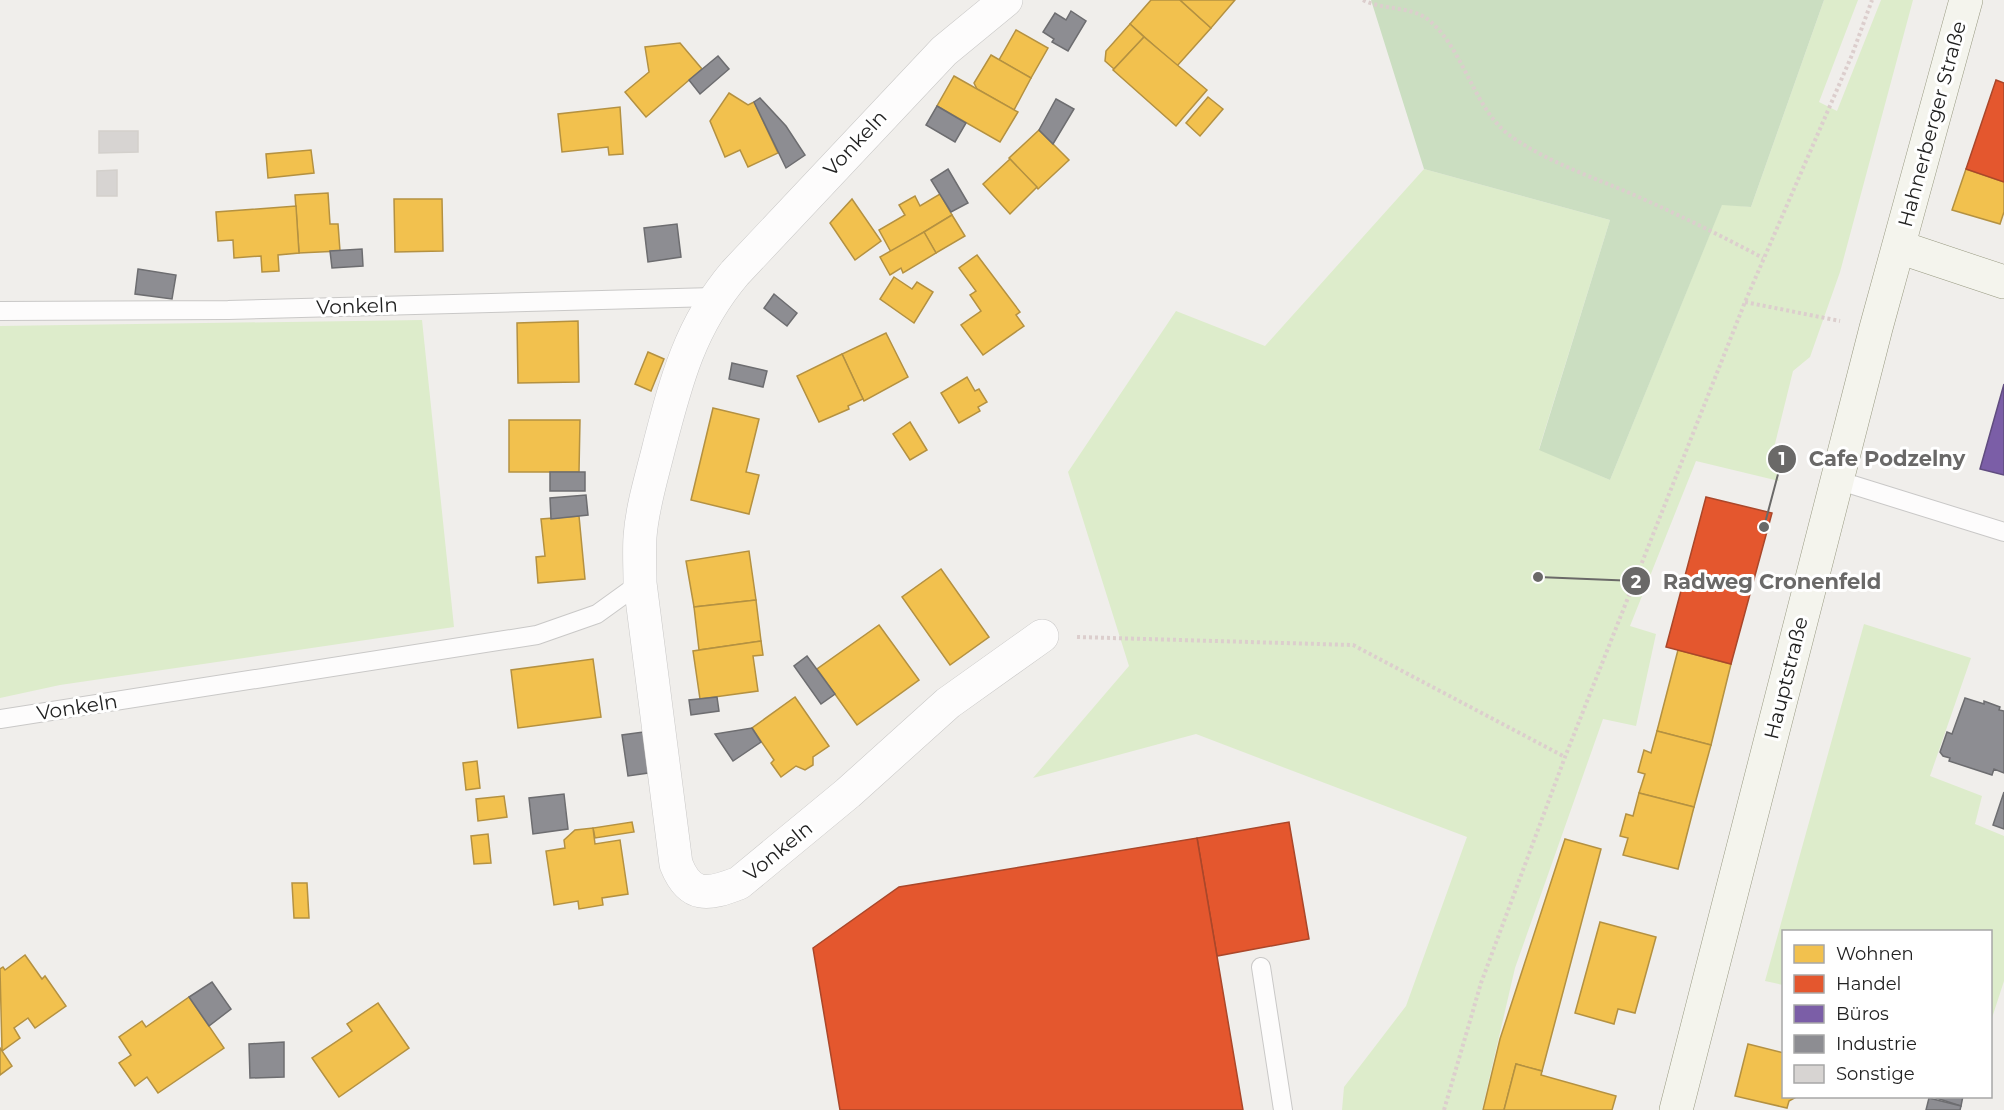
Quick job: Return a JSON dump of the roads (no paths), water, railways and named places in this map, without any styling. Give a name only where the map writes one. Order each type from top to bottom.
[{"type":"main road","name":"Hahnerberger Straße","points":[[1899,247],[1966,0]]},
{"type":"main road","points":[[1899,247],[2004,282]]},
{"type":"main road","name":"Hauptstraße","points":[[1676,1110],[1876,328],[1899,247]]},
{"type":"street","name":"Vonkeln","points":[[1006,0],[944,51],[890,105],[714,297],[695,331],[668,409],[640,536],[640,583],[676,864],[683,881],[696,891],[719,891],[739,883],[849,793],[948,703],[1042,636]]},
{"type":"lane","name":"Vonkeln","points":[[0,311],[228,310],[714,297]]},
{"type":"lane","points":[[1837,480],[2004,532]]},
{"type":"lane","name":"Vonkeln","points":[[0,719],[537,635],[597,614],[640,583]]},
{"type":"lane","points":[[1261,967],[1283,1110]]},
{"type":"place","name":"Cafe Podzelny","points":[[1764,527]]},
{"type":"place","name":"Radweg Cronenfeld","points":[[1538,577]]}]
